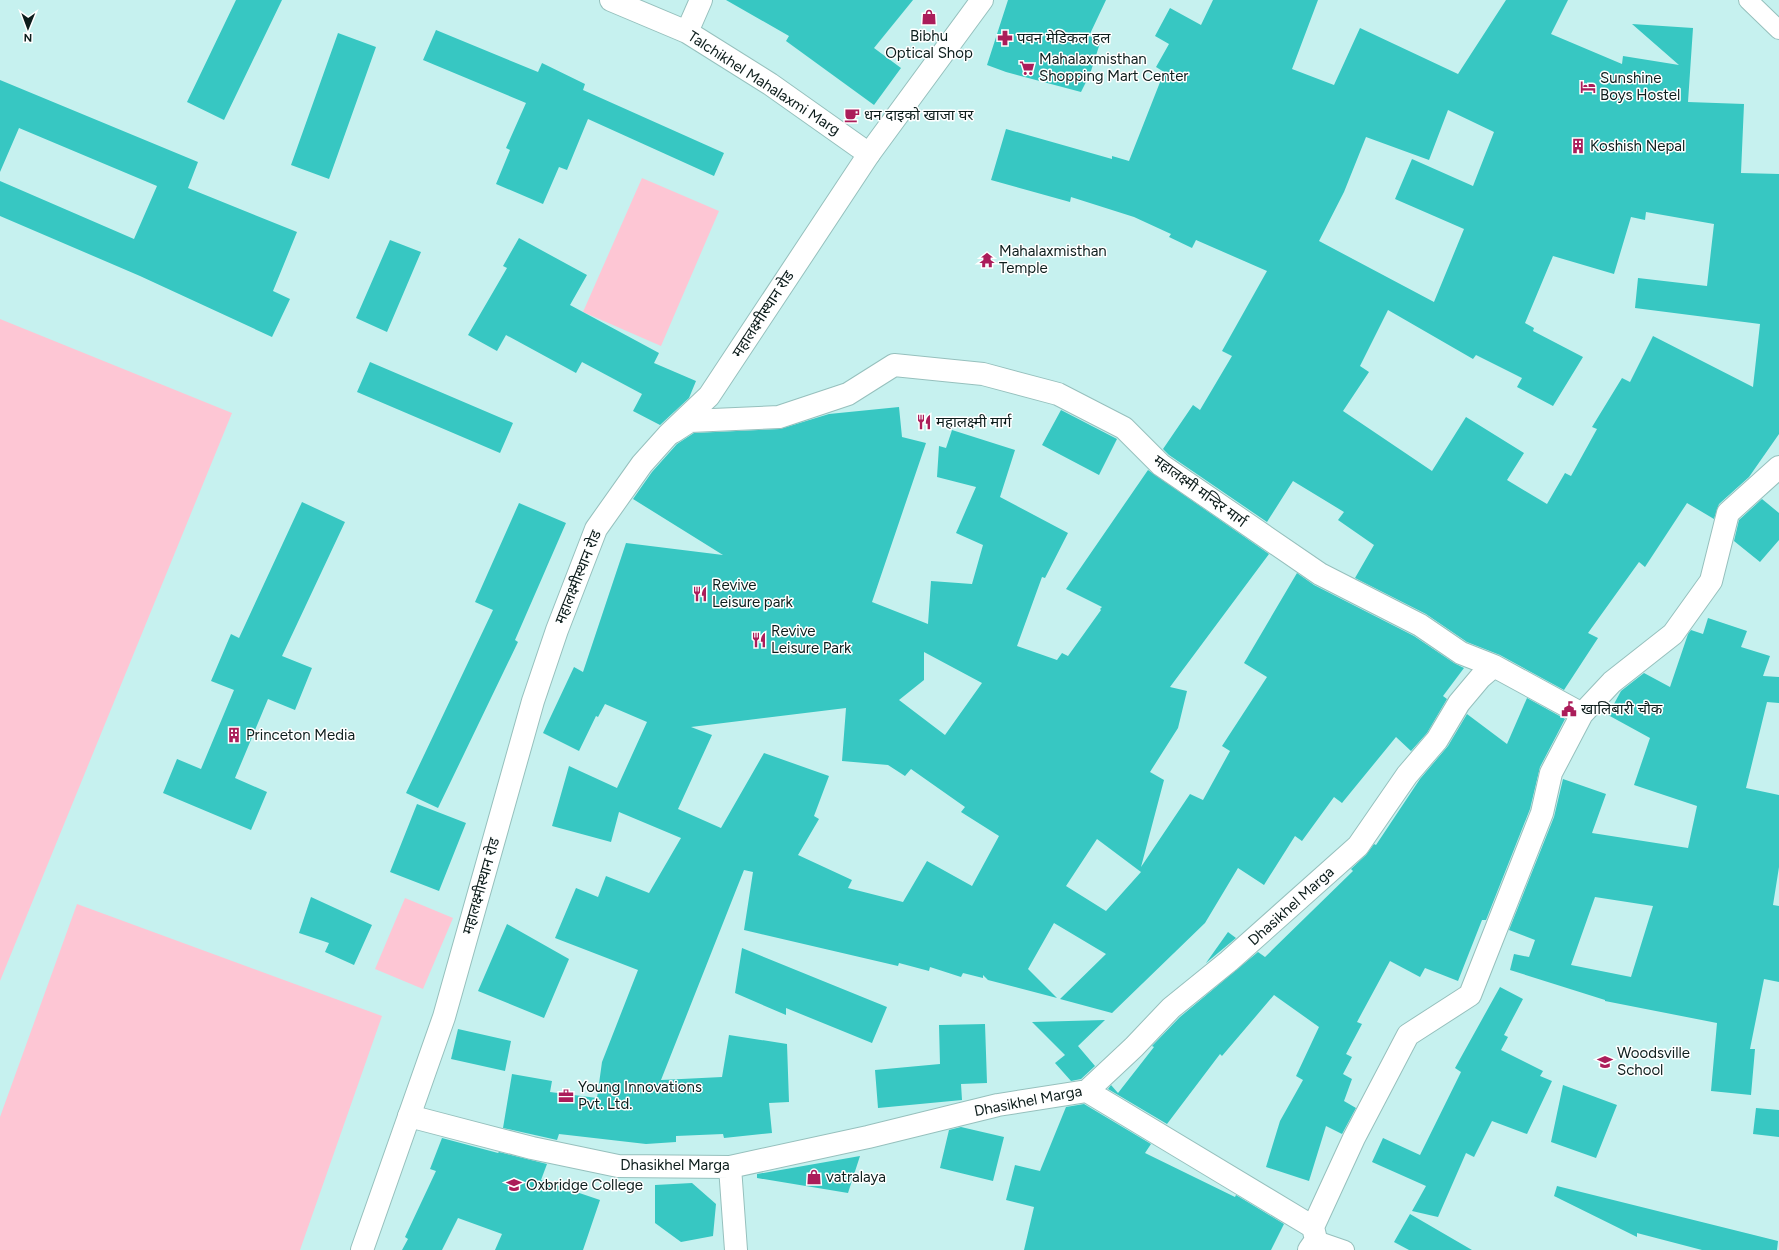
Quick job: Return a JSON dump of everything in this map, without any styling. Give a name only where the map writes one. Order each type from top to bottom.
[{"type":"street","name":"Talchikhel Mahalaxmi Marg","points":[[611,0],[687,32],[770,84],[869,154]]},
{"type":"street","points":[[687,32],[701,0]]},
{"type":"street","name":"महालक्ष्मीस्थान रोड","points":[[362,1250],[444,1017],[533,701],[560,623],[596,529],[642,464],[668,435],[709,396],[869,154],[982,0]]},
{"type":"street","name":"महालक्ष्मी मन्दिर मार्ग","points":[[668,435],[690,421],[780,417],[848,394],[894,365],[983,374],[1058,394],[1124,428],[1161,465],[1320,574],[1420,625],[1461,653],[1494,666]]},
{"type":"street","points":[[1087,1091],[1313,1239],[1354,1138],[1408,1035],[1470,995],[1542,813],[1551,773],[1582,714],[1612,682],[1673,634],[1711,581],[1728,513],[1779,467]]},
{"type":"street","points":[[1494,666],[1582,714]]},
{"type":"street","name":"Dhasikhel Marga","points":[[409,1116],[532,1148],[618,1166],[730,1167],[868,1137],[998,1105],[1087,1091],[1134,1047],[1171,1008],[1229,961],[1358,846],[1407,775],[1436,740],[1459,703],[1480,678],[1494,666]]},
{"type":"street","points":[[730,1167],[736,1250]]},
{"type":"lane","points":[[1748,0],[1779,30]]},
{"type":"lane","points":[[1313,1239],[1345,1250]]},
{"type":"shaded area","points":[[642,178],[719,211],[661,346],[583,312]]},
{"type":"shaded area","points":[[0,319],[232,413],[0,981]]},
{"type":"shaded area","points":[[405,898],[453,918],[423,989],[375,969]]},
{"type":"shaded area","points":[[77,904],[382,1016],[300,1250],[0,1250],[0,1117]]},
{"type":"building","points":[[236,0],[282,0],[224,120],[187,102]]},
{"type":"building","points":[[726,0],[913,0],[874,48],[901,68],[874,105],[786,41],[789,36]]},
{"type":"building","points":[[1008,0],[1106,0],[1089,36],[1101,40],[1090,74],[1081,92],[1006,72],[987,65]]},
{"type":"building","points":[[1213,0],[1318,0],[1292,69],[1334,85],[1360,28],[1458,74],[1506,0],[1568,0],[1551,34],[1622,64],[1623,56],[1679,65],[1632,24],[1693,28],[1688,102],[1744,104],[1741,173],[1779,174],[1779,434],[1749,477],[1719,504],[1714,519],[1687,503],[1645,567],[1639,562],[1588,633],[1598,638],[1564,690],[1500,655],[1467,642],[1426,614],[1355,578],[1374,545],[1338,520],[1344,512],[1293,481],[1267,522],[1169,455],[1163,449],[1193,405],[1200,410],[1232,356],[1222,351],[1267,271],[1196,240],[1192,248],[1169,237],[1171,234],[1134,217],[1071,197],[1070,202],[991,180],[1006,129],[1112,159],[1112,156],[1129,161],[1164,72],[1156,67],[1169,44],[1155,36],[1170,8],[1201,25]],"holes":[[[1448,110],[1494,132],[1473,186],[1412,159],[1395,199],[1464,229],[1434,302],[1319,241],[1344,192],[1366,137],[1429,160]],[[1646,212],[1714,224],[1707,286],[1638,278],[1635,308],[1760,324],[1753,387],[1653,336],[1630,382],[1622,378],[1592,427],[1597,429],[1571,476],[1565,473],[1547,504],[1507,480],[1524,453],[1466,417],[1432,471],[1343,411],[1369,372],[1360,366],[1388,310],[1473,359],[1476,355],[1522,378],[1517,387],[1553,406],[1583,357],[1533,331],[1534,328],[1525,323],[1553,256],[1614,274],[1631,217],[1645,220]]]},
{"type":"building","points":[[436,30],[538,72],[542,63],[585,84],[583,90],[724,153],[714,176],[588,119],[567,170],[559,167],[543,204],[496,184],[510,150],[506,148],[526,103],[423,60]]},
{"type":"building","points":[[338,33],[376,47],[329,179],[291,165]]},
{"type":"building","points":[[0,80],[198,162],[188,188],[297,232],[273,291],[290,299],[272,337],[140,276],[0,216],[0,181],[134,239],[157,186],[19,128],[0,172]]},
{"type":"building","points":[[519,238],[587,275],[570,305],[659,353],[654,363],[696,381],[689,398],[660,425],[633,411],[642,394],[582,362],[576,373],[506,335],[497,351],[468,335],[507,268],[503,266]]},
{"type":"building","points":[[390,240],[421,252],[387,332],[356,318]]},
{"type":"building","points":[[370,362],[513,423],[500,453],[357,392]]},
{"type":"building","points":[[899,407],[902,437],[926,443],[872,602],[928,624],[931,581],[972,584],[983,545],[956,533],[976,487],[937,477],[939,446],[946,448],[952,430],[1015,450],[1000,497],[1068,533],[1045,578],[1042,577],[1017,646],[1057,660],[1062,653],[1068,656],[1102,607],[1066,589],[1148,470],[1269,554],[1170,687],[1187,691],[1178,728],[1150,772],[1164,780],[1141,867],[1190,794],[1203,800],[1230,751],[1222,746],[1267,677],[1244,663],[1297,573],[1314,585],[1414,636],[1464,668],[1443,696],[1447,699],[1427,733],[1411,751],[1396,737],[1342,803],[1334,797],[1302,841],[1295,836],[1264,885],[1238,868],[1205,923],[1112,1013],[1060,999],[1106,954],[1054,923],[1028,969],[1057,998],[988,980],[983,975],[983,978],[963,973],[961,977],[930,967],[929,971],[899,963],[898,966],[744,930],[753,872],[744,870],[661,1080],[722,1077],[729,1035],[787,1044],[789,1102],[769,1103],[772,1133],[724,1138],[723,1134],[676,1136],[676,1142],[646,1144],[559,1134],[557,1140],[503,1128],[512,1074],[552,1081],[550,1092],[597,1098],[602,1062],[638,970],[555,938],[576,888],[598,897],[606,876],[649,893],[681,838],[619,812],[611,842],[552,826],[569,766],[617,788],[647,722],[605,704],[598,717],[596,716],[579,751],[543,733],[574,667],[583,672],[626,543],[723,555],[633,499],[652,472],[677,444],[694,433],[780,429],[829,414]],"holes":[[[924,652],[982,683],[945,735],[899,700],[924,680]],[[846,708],[842,761],[888,765],[905,776],[911,769],[965,807],[961,812],[999,836],[972,886],[927,861],[903,902],[848,888],[852,880],[798,855],[819,819],[814,816],[829,776],[764,753],[721,828],[678,809],[712,735],[691,727]],[[1097,839],[1141,872],[1106,911],[1066,886]]]},
{"type":"building","points":[[1061,410],[1117,439],[1099,475],[1042,445]]},
{"type":"building","points":[[1762,499],[1779,513],[1779,540],[1760,562],[1734,541],[1739,520]]},
{"type":"building","name":"Princeton Media","points":[[302,502],[345,522],[282,656],[312,668],[295,710],[268,699],[235,778],[267,792],[251,830],[163,793],[177,759],[201,769],[234,690],[211,681],[231,634],[239,638]]},
{"type":"building","points":[[519,503],[566,523],[515,640],[518,642],[438,808],[406,793],[493,610],[475,602]]},
{"type":"building","points":[[1708,618],[1747,631],[1741,647],[1770,656],[1763,676],[1779,677],[1779,703],[1767,702],[1746,788],[1779,795],[1779,867],[1773,905],[1779,906],[1779,982],[1764,979],[1750,1049],[1755,1049],[1751,1095],[1711,1091],[1717,1023],[1605,1001],[1510,970],[1514,954],[1529,957],[1535,940],[1509,930],[1554,817],[1563,779],[1606,794],[1592,833],[1688,848],[1697,806],[1634,785],[1650,738],[1608,715],[1621,691],[1644,673],[1670,687],[1688,634],[1691,630],[1703,634]],"holes":[[[1595,897],[1653,906],[1631,977],[1571,965]]]},
{"type":"building","points":[[1527,698],[1565,719],[1540,767],[1530,809],[1486,920],[1482,920],[1458,981],[1425,968],[1420,977],[1390,961],[1357,1022],[1362,1024],[1346,1054],[1352,1057],[1343,1074],[1352,1079],[1344,1101],[1356,1108],[1342,1134],[1326,1126],[1309,1181],[1266,1167],[1280,1121],[1303,1080],[1296,1076],[1319,1027],[1274,995],[1222,1056],[1220,1054],[1167,1124],[1108,1089],[1111,1085],[1118,1093],[1154,1047],[1152,1046],[1180,1017],[1258,952],[1265,957],[1353,871],[1351,869],[1366,855],[1374,844],[1376,845],[1420,779],[1448,746],[1467,714],[1507,744]]},
{"type":"building","points":[[417,804],[466,823],[439,891],[390,872]]},
{"type":"building","points":[[311,897],[372,925],[354,965],[325,952],[329,943],[299,933]]},
{"type":"building","points":[[507,924],[569,959],[544,1018],[478,991]]},
{"type":"building","points":[[1228,932],[1236,938],[1206,963]]},
{"type":"building","points":[[742,948],[887,1007],[872,1043],[786,1008],[786,1015],[735,993]]},
{"type":"building","points":[[1500,987],[1523,999],[1504,1035],[1508,1037],[1501,1050],[1543,1071],[1540,1076],[1552,1081],[1527,1134],[1492,1121],[1474,1157],[1466,1153],[1438,1217],[1412,1211],[1426,1186],[1372,1162],[1383,1138],[1420,1155],[1461,1072],[1455,1068]]},
{"type":"building","points":[[1105,1020],[1078,1046],[1095,1066],[1081,1079],[1071,1081],[1055,1063],[1065,1055],[1032,1022]]},
{"type":"building","points":[[985,1024],[987,1083],[961,1084],[962,1100],[878,1108],[875,1070],[940,1064],[939,1025]]},
{"type":"building","points":[[458,1029],[511,1041],[505,1071],[451,1059]]},
{"type":"building","points":[[1563,1085],[1617,1105],[1596,1158],[1551,1142]]},
{"type":"building","points":[[1084,1104],[1151,1144],[1145,1153],[1235,1197],[1236,1195],[1284,1224],[1271,1250],[1024,1250],[1034,1207],[1006,1200],[1015,1165],[1040,1171],[1066,1107]]},
{"type":"building","points":[[1756,1108],[1779,1110],[1779,1137],[1753,1134]]},
{"type":"building","points":[[961,1127],[1004,1137],[993,1181],[940,1168],[949,1130]]},
{"type":"building","name":"Oxbridge College","points":[[442,1138],[547,1164],[541,1180],[600,1200],[583,1250],[495,1250],[502,1234],[458,1218],[442,1250],[402,1250],[408,1239],[405,1237],[436,1171],[430,1169]]},
{"type":"building","points":[[860,1156],[848,1193],[757,1178],[757,1174]]},
{"type":"building","points":[[692,1183],[716,1204],[713,1236],[681,1242],[655,1223],[655,1185]]},
{"type":"building","points":[[1557,1186],[1778,1241],[1777,1250],[1702,1250],[1637,1233],[1637,1237],[1554,1196]]},
{"type":"building","points":[[1410,1214],[1472,1250],[1409,1250],[1394,1242]]},
{"type":"place","name":"Bibhu Optical Shop","points":[[929,17]]},
{"type":"place","name":"पवन मेडिकल हल","points":[[1005,38]]},
{"type":"place","name":"Mahalaxmisthan Shopping Mart Center","points":[[1027,68]]},
{"type":"place","name":"Sunshine Boys Hostel","points":[[1588,87]]},
{"type":"place","name":"धन दाइको खाजा घर","points":[[852,115]]},
{"type":"place","name":"Koshish Nepal","points":[[1578,146]]},
{"type":"place","name":"Mahalaxmisthan Temple","points":[[987,260]]},
{"type":"place","name":"महालक्ष्मी मार्ग","points":[[924,422]]},
{"type":"place","name":"Revive Leisure park","points":[[700,594]]},
{"type":"place","name":"Revive Leisure Park","points":[[759,640]]},
{"type":"place","name":"खालिबारी चौक","points":[[1569,709]]},
{"type":"place","name":"Princeton Media","points":[[234,735]]},
{"type":"place","name":"Woodsville School","points":[[1605,1062]]},
{"type":"place","name":"Young Innovations Pvt. Ltd.","points":[[566,1096]]},
{"type":"place","name":"vatralaya","points":[[814,1177]]},
{"type":"place","name":"Oxbridge College","points":[[514,1185]]}]
